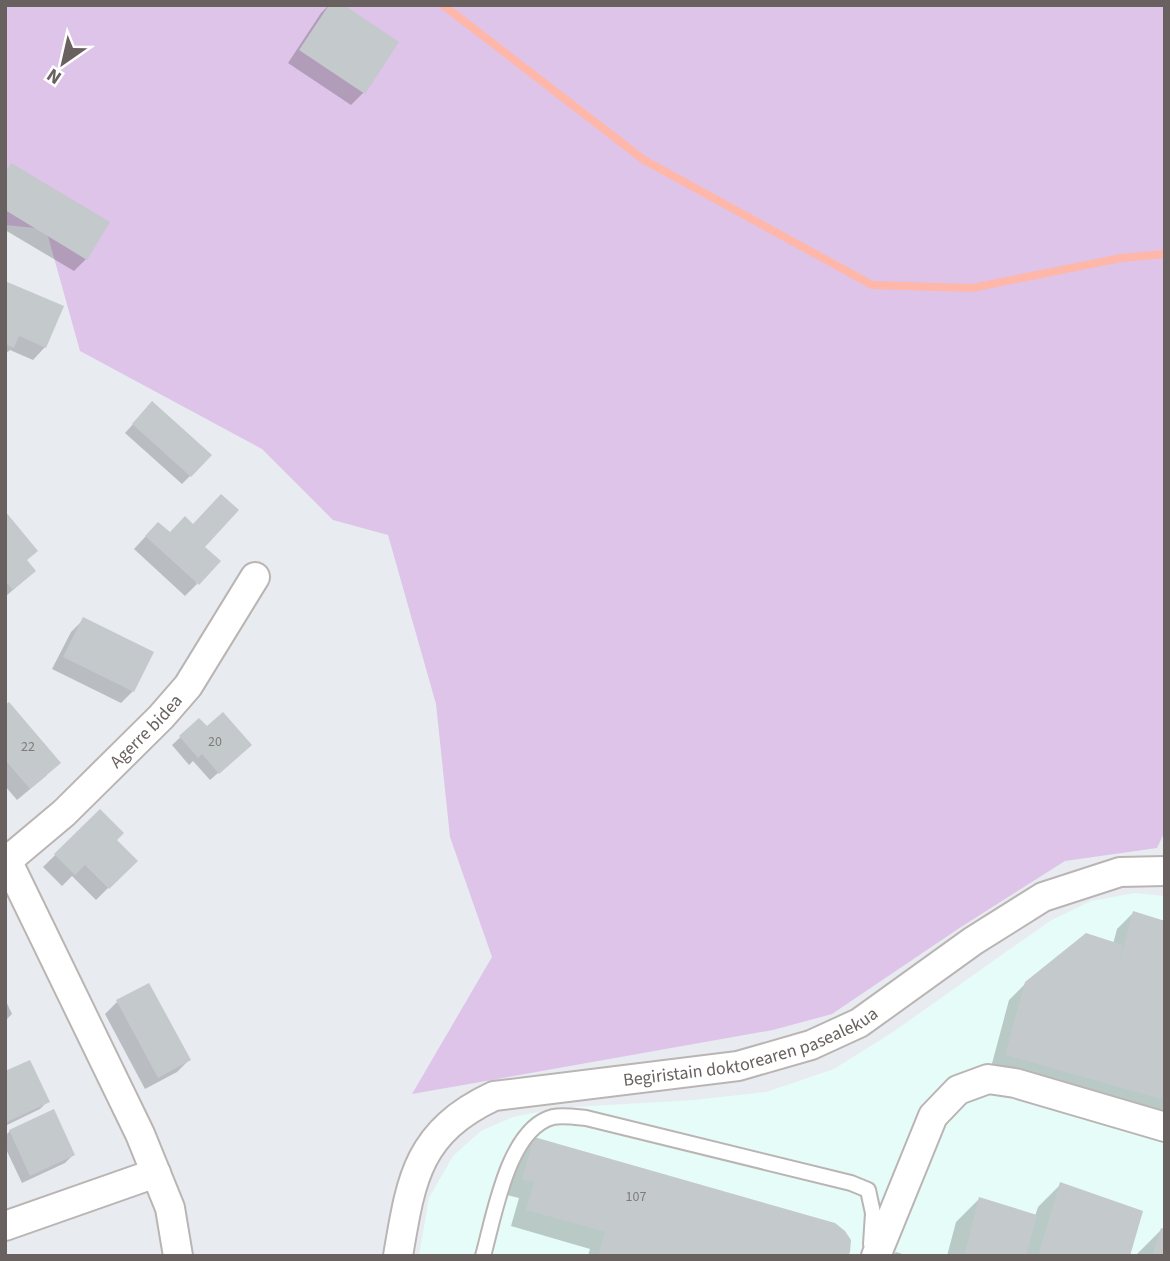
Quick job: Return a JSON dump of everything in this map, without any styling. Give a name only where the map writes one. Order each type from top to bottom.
[{"type":"street","name":"Agerre bidea","points":[[178,1256],[170,1208],[156,1173],[7,858],[64,813],[161,717],[188,686],[255,576]]},
{"type":"street","name":"Begiristain doktorearen pasealekua","points":[[398,1256],[413,1178],[425,1151],[443,1129],[467,1108],[494,1096],[738,1066],[811,1045],[859,1023],[953,955],[1043,897],[1120,872],[1165,871]]},
{"type":"street","points":[[876,1256],[933,1116],[958,1090],[988,1079],[1016,1083],[1165,1127]]},
{"type":"street","points":[[5,1226],[156,1173]]},
{"type":"lane","points":[[483,1256],[504,1181],[517,1149],[531,1129],[553,1117],[586,1118],[831,1177],[868,1190],[873,1213],[870,1256]]},
{"type":"shaded area","points":[[5,5],[1165,5],[1165,831],[1157,848],[1065,861],[832,1014],[773,1030],[412,1094],[492,957],[450,837],[436,704],[388,535],[333,520],[262,449],[80,351],[46,229],[5,225]]},
{"type":"shaded area","points":[[1135,893],[1165,896],[1165,1256],[419,1256],[429,1198],[453,1156],[481,1131],[513,1117],[558,1108],[694,1100],[766,1092],[834,1069],[893,1032],[1050,921],[1091,901]]},
{"type":"building","points":[[329,5],[344,5],[399,42],[365,94],[299,50]]},
{"type":"building","points":[[11,163],[110,222],[87,260],[5,210],[5,174]]},
{"type":"building","points":[[5,281],[64,306],[46,348],[19,336],[14,348],[5,344]]},
{"type":"building","points":[[152,401],[212,455],[191,477],[132,424]]},
{"type":"building","points":[[221,494],[239,510],[205,547],[221,561],[199,585],[145,536],[158,522],[170,532],[185,516],[193,524]]},
{"type":"building","points":[[5,511],[38,551],[27,560],[36,571],[13,590],[5,581]]},
{"type":"building","points":[[83,617],[154,652],[134,692],[63,657]]},
{"type":"building","points":[[9,702],[61,763],[30,789],[5,760],[5,705]]},
{"type":"building","points":[[223,712],[252,745],[219,774],[202,754],[198,758],[179,736],[199,718],[207,726]]},
{"type":"building","points":[[100,809],[124,833],[117,840],[138,861],[109,889],[85,865],[75,875],[54,854]]},
{"type":"building","points":[[1133,911],[1165,921],[1165,1100],[1005,1055],[1025,982],[1086,933],[1123,945],[1118,969]]},
{"type":"building","points":[[149,983],[191,1060],[158,1078],[116,1000]]},
{"type":"building","points":[[30,1060],[50,1102],[5,1123],[5,1071]]},
{"type":"building","points":[[54,1109],[75,1155],[30,1176],[9,1130]]},
{"type":"building","points":[[534,1137],[835,1223],[851,1240],[850,1252],[848,1256],[598,1256],[605,1232],[526,1210],[534,1182],[522,1179]]},
{"type":"building","points":[[1060,1182],[1143,1211],[1130,1256],[1038,1256]]},
{"type":"building","points":[[979,1197],[1037,1215],[1026,1256],[964,1256]]},
{"type":"building","points":[[1161,1228],[1165,1229],[1165,1256],[1152,1256]]},
{"type":"waterway","points":[[443,5],[644,160],[872,285],[972,288],[1121,258],[1165,254]]}]
